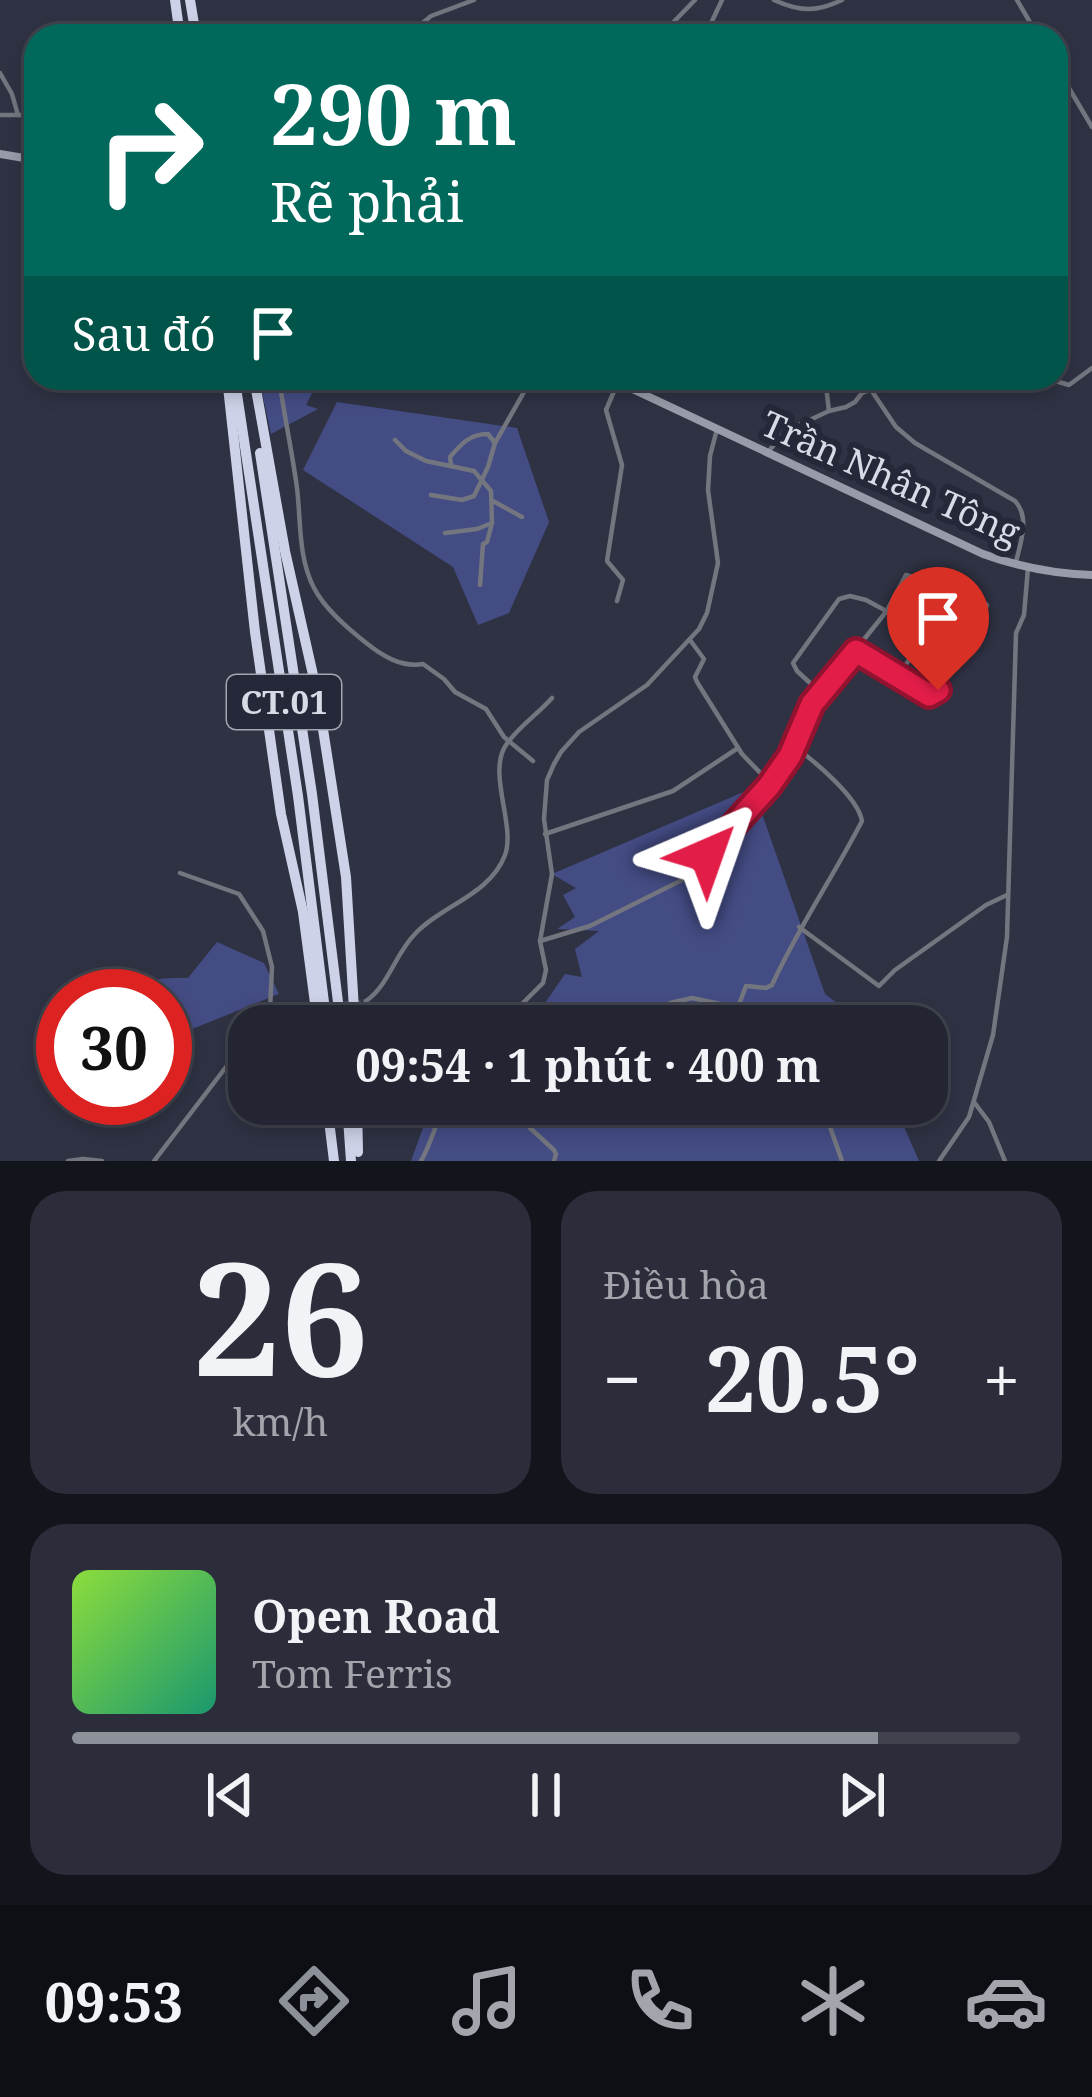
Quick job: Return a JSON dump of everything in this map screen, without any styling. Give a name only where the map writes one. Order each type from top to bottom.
[{"type":"highway","points":[[232,390],[255,632],[281,814],[318,1005]]},
{"type":"highway","points":[[254,390],[319,697],[346,878],[354,1005]]},
{"type":"highway","name":"CT.01","points":[[254,390],[338,1005]]},
{"type":"highway","points":[[332,1125],[335,1161]]},
{"type":"highway","points":[[350,1125],[354,1161]]},
{"type":"highway","points":[[354,1161],[356,1125]]},
{"type":"street","points":[[421,24],[474,0]]},
{"type":"street","points":[[672,24],[695,0]]},
{"type":"street","points":[[775,0],[812,10],[842,0]]},
{"type":"street","points":[[0,74],[18,115]]},
{"type":"street","points":[[1068,86],[1092,127]]},
{"type":"street","points":[[0,115],[24,115]]},
{"type":"street","points":[[281,390],[305,565],[317,593],[369,646],[410,667],[423,664],[455,692],[486,710],[509,741],[533,761]]},
{"type":"street","points":[[431,495],[470,499],[525,390]]},
{"type":"street","points":[[611,390],[605,410],[622,465],[608,561],[623,580],[617,601]]},
{"type":"street","name":"Trần Nhân Tông","points":[[635,390],[952,541],[1015,566],[1092,575]]},
{"type":"street","points":[[826,390],[829,412]]},
{"type":"street","points":[[767,454],[786,430],[854,403],[868,390]]},
{"type":"street","points":[[871,390],[896,427],[915,443],[1022,508],[1015,566]]},
{"type":"street","points":[[522,1005],[543,983],[546,970],[540,941],[552,874],[545,834],[548,780],[560,752],[579,732],[647,685],[690,640],[707,613],[718,563],[708,490],[717,430]]},
{"type":"street","points":[[451,467],[450,457],[477,434],[488,434],[495,443]]},
{"type":"street","points":[[394,440],[426,461],[474,471],[491,491],[492,523],[488,542],[483,544],[480,585]]},
{"type":"street","points":[[493,501],[523,517]]},
{"type":"street","points":[[446,533],[492,523]]},
{"type":"street","points":[[939,1161],[969,1118],[993,1036],[1006,937],[1016,633],[1024,615],[1028,568]]},
{"type":"street","points":[[540,941],[590,926],[686,878],[771,783],[812,704],[886,612],[908,574],[982,599],[987,605],[982,622],[932,696],[856,651]]},
{"type":"street","points":[[898,677],[954,590]]},
{"type":"street","points":[[821,693],[793,663],[839,598],[859,598],[962,652]]},
{"type":"street","points":[[690,640],[704,659],[697,682],[738,748],[771,783]]},
{"type":"street","points":[[366,1001],[376,994],[415,934],[491,879],[506,854],[508,832],[503,817],[502,750],[552,698]]},
{"type":"street","points":[[739,1005],[746,986],[772,985],[862,818],[827,772],[794,746]]},
{"type":"street","points":[[545,834],[673,791],[738,748]]},
{"type":"street","points":[[180,873],[239,894],[263,931],[272,967],[270,1005]]},
{"type":"street","points":[[800,927],[879,986],[892,972],[1008,894]]},
{"type":"street","points":[[668,1005],[692,998],[728,1005]]},
{"type":"street","points":[[154,1161],[228,1064]]},
{"type":"street","points":[[974,1102],[988,1121],[1004,1161]]},
{"type":"street","points":[[421,1161],[434,1125]]},
{"type":"street","points":[[528,1125],[554,1150],[554,1161]]},
{"type":"street","points":[[829,1125],[842,1161]]},
{"type":"street","points":[[68,1161],[102,1161]]},
{"type":"shaded area","points":[[262,390],[314,390],[306,405],[318,409],[271,434]]},
{"type":"shaded area","points":[[337,402],[517,428],[549,522],[509,613],[478,625],[453,567],[303,470]]},
{"type":"shaded area","points":[[753,788],[825,994],[840,1005],[544,1005],[565,974],[582,977],[575,949],[599,931],[557,929],[575,917],[563,895],[576,888],[552,874]]},
{"type":"shaded area","points":[[217,942],[264,963],[279,994],[252,1005],[228,1005],[228,1015],[192,1029],[192,973]]},
{"type":"shaded area","points":[[424,1125],[903,1125],[919,1161],[411,1161]]},
{"type":"tunnel","points":[[332,1005],[366,1001]]},
{"type":"route","points":[[707,855],[769,786],[790,756],[812,704],[856,651],[929,695],[938,690]]}]
